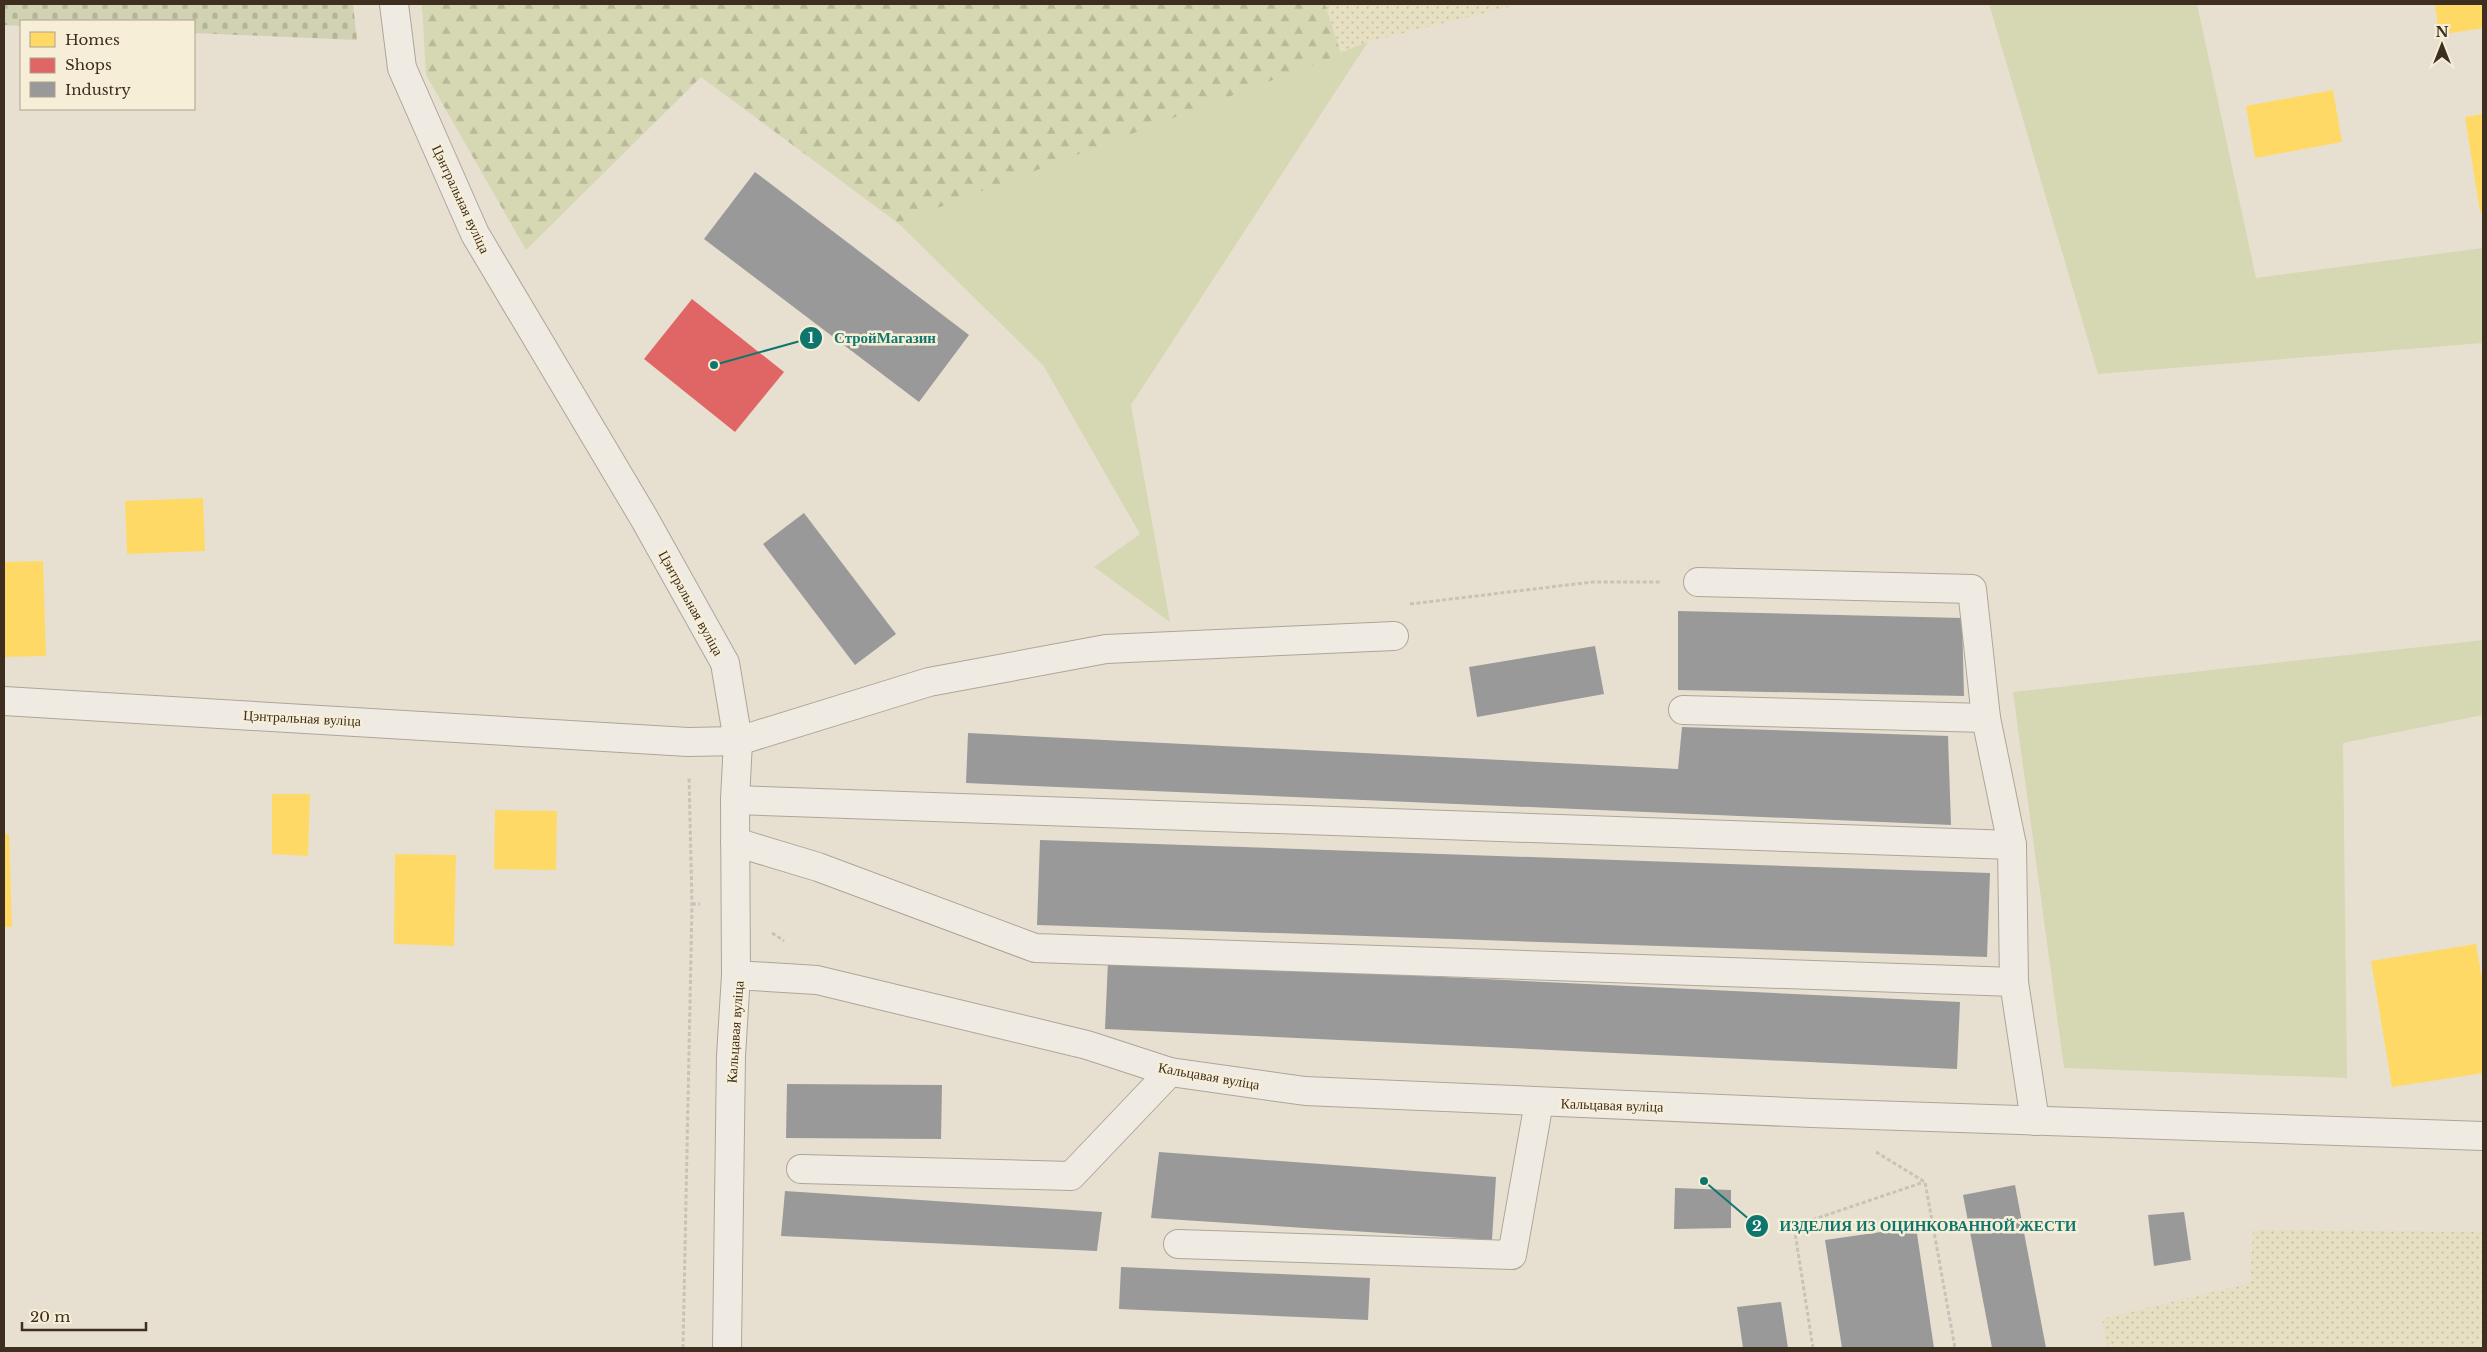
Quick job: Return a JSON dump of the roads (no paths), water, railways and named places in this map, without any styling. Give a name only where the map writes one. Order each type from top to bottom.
[{"type":"street","name":"Цэнтральная вуліца","points":[[4,700],[688,742],[738,741],[725,663],[644,518],[475,234],[402,68],[394,4]]},
{"type":"street","points":[[1698,582],[1972,589],[1986,718],[2012,845],[2014,982],[2035,1121]]},
{"type":"street","points":[[736,975],[735,800],[738,741],[929,682],[1106,649],[1394,636]]},
{"type":"street","points":[[1683,710],[1986,718]]},
{"type":"street","points":[[735,800],[2012,845]]},
{"type":"street","points":[[735,842],[818,867],[1035,948],[2014,982]]},
{"type":"street","name":"Кальцавая вуліца","points":[[727,1348],[731,1056],[736,975],[817,980],[1087,1045],[1170,1072],[1305,1091],[2035,1121],[2483,1136]]},
{"type":"street","points":[[801,1169],[1071,1176],[1170,1072]]},
{"type":"street","points":[[1178,1244],[1512,1255],[1538,1102]]},
{"type":"place","name":"СтройМагазин","points":[[714,365]]},
{"type":"place","name":"ИЗДЕЛИЯ ИЗ ОЦИНКОВАННОЙ ЖЕСТИ","points":[[1704,1181]]}]
